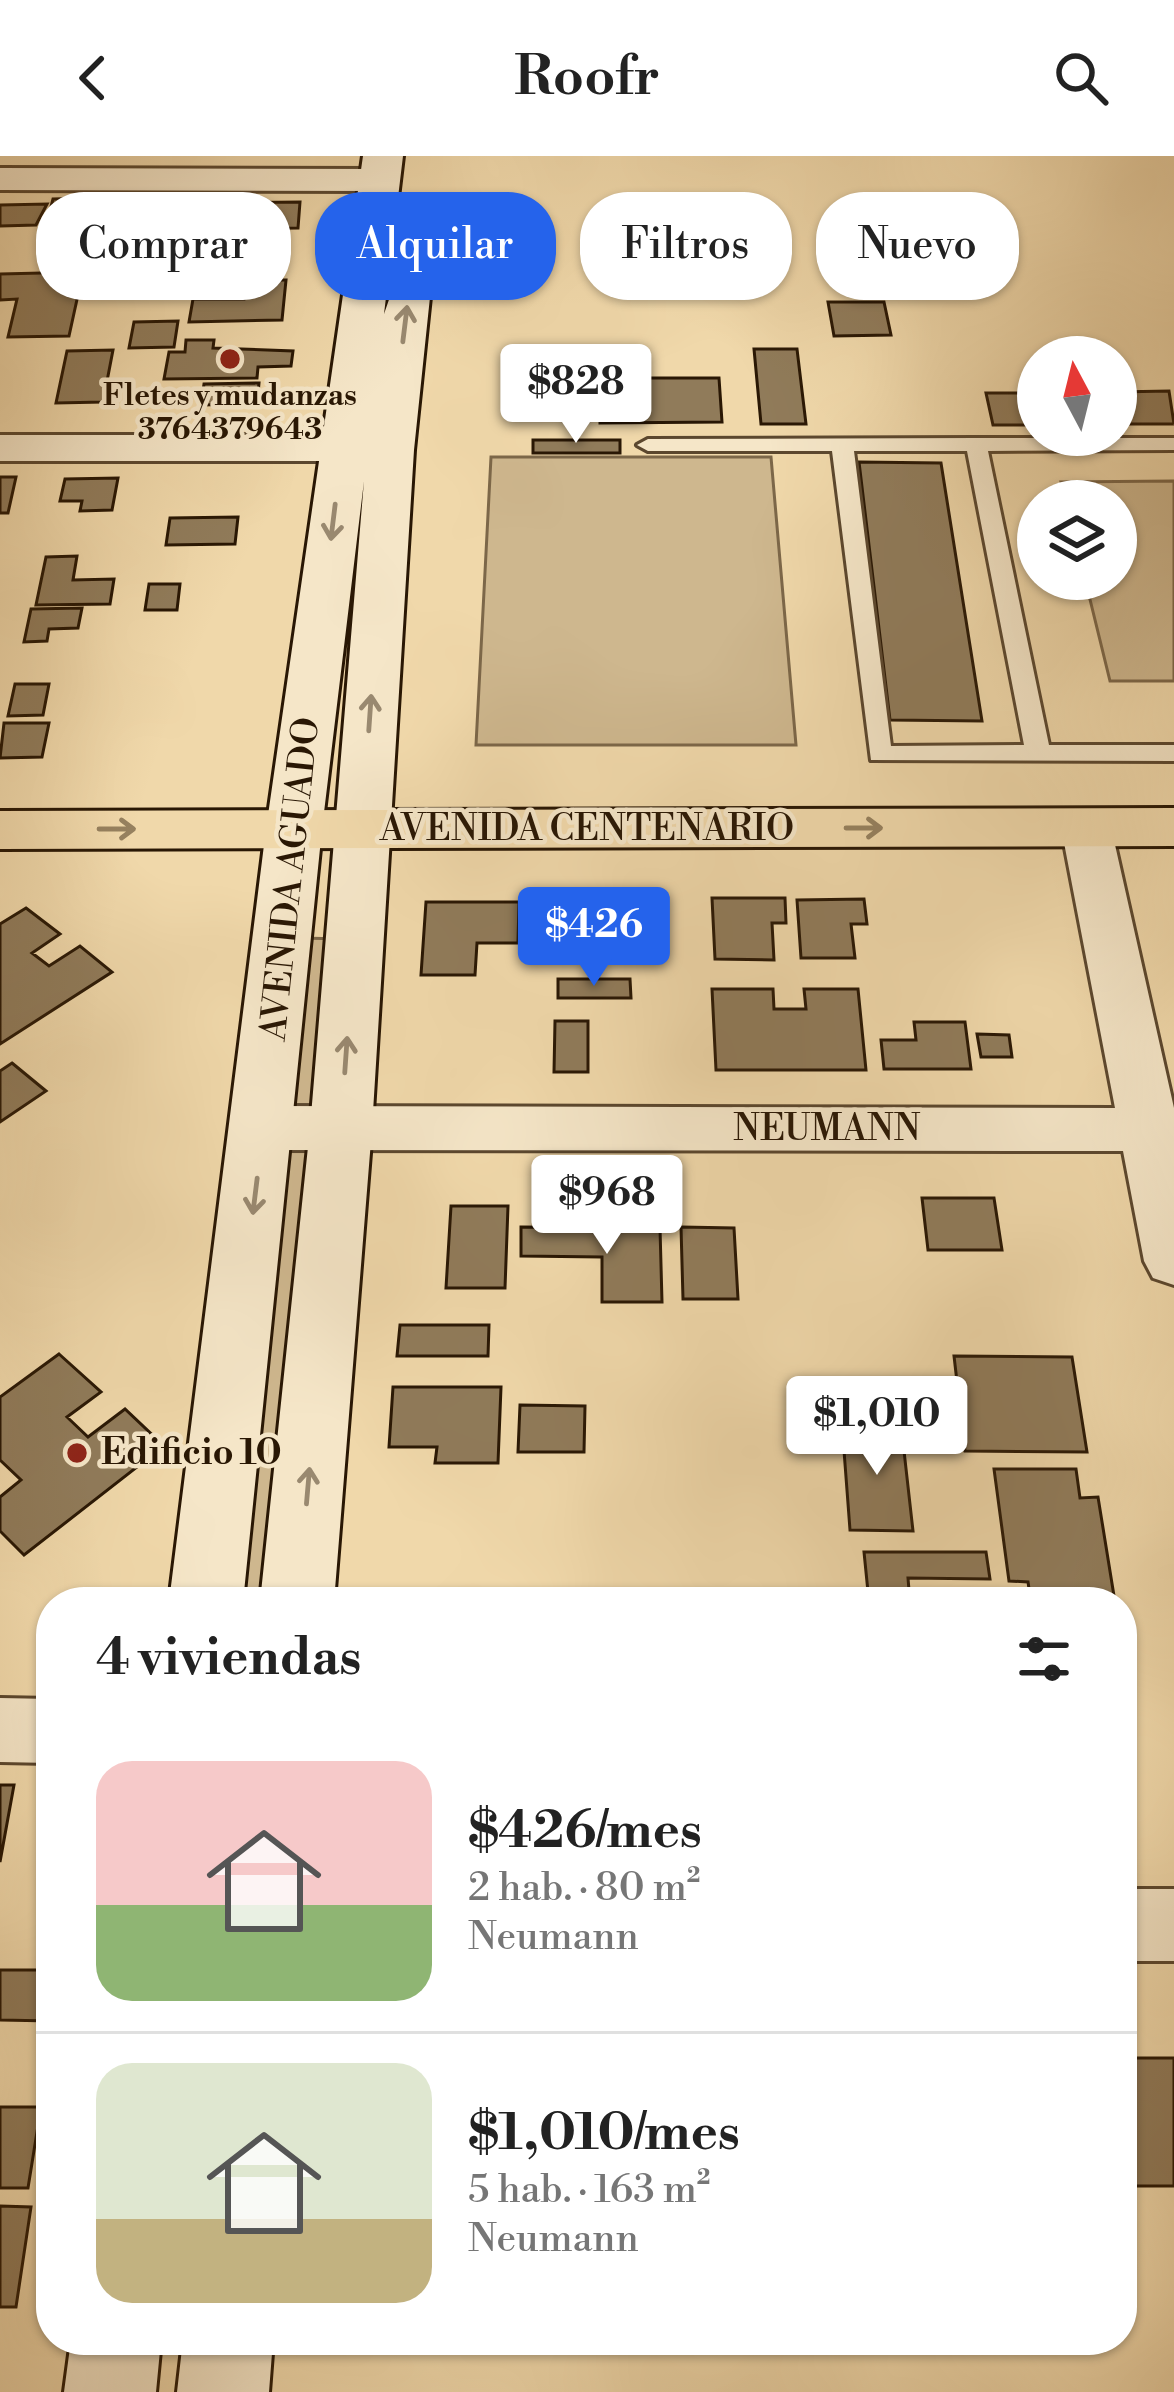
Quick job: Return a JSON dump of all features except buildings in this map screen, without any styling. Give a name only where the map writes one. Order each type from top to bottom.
[{"type":"main road","name":"AVENIDA AGUADO","points":[[298,1587],[341,1128],[391,449],[424,156]]},
{"type":"main road","name":"AVENIDA AGUADO","points":[[208,1587],[294,830],[381,168]]},
{"type":"main road","name":"AVENIDA CENTENARIO","points":[[0,830],[1174,827]]},
{"type":"main road","points":[[110,2392],[114,2355]]},
{"type":"main road","points":[[224,2392],[227,2355]]},
{"type":"street","points":[[0,178],[381,168]]},
{"type":"street","points":[[0,448],[342,448]]},
{"type":"street","points":[[1086,827],[1161,1130],[1174,1261]]},
{"type":"street","name":"NEUMANN","points":[[263,1128],[1161,1130]]},
{"type":"street","points":[[0,1730],[36,1731]]},
{"type":"street","points":[[1137,1925],[1174,1925]]},
{"type":"lane","points":[[842,444],[880,754],[1174,753]]},
{"type":"lane","points":[[976,444],[1038,753]]},
{"type":"lane","points":[[648,445],[1174,444]]},
{"type":"shaded area","points":[[491,457],[771,457],[796,745],[476,745]]},
{"type":"shaded area","points":[[1137,481],[1174,481],[1174,681],[1110,681],[1090,600],[1137,600]]},
{"type":"shaded area","points":[[301,938],[342,939],[277,1587],[216,1587]]},
{"type":"place","name":"Fletes y mudanzas 3764379643","points":[[230,359]]},
{"type":"place","name":"Edificio 10","points":[[77,1453]]}]
